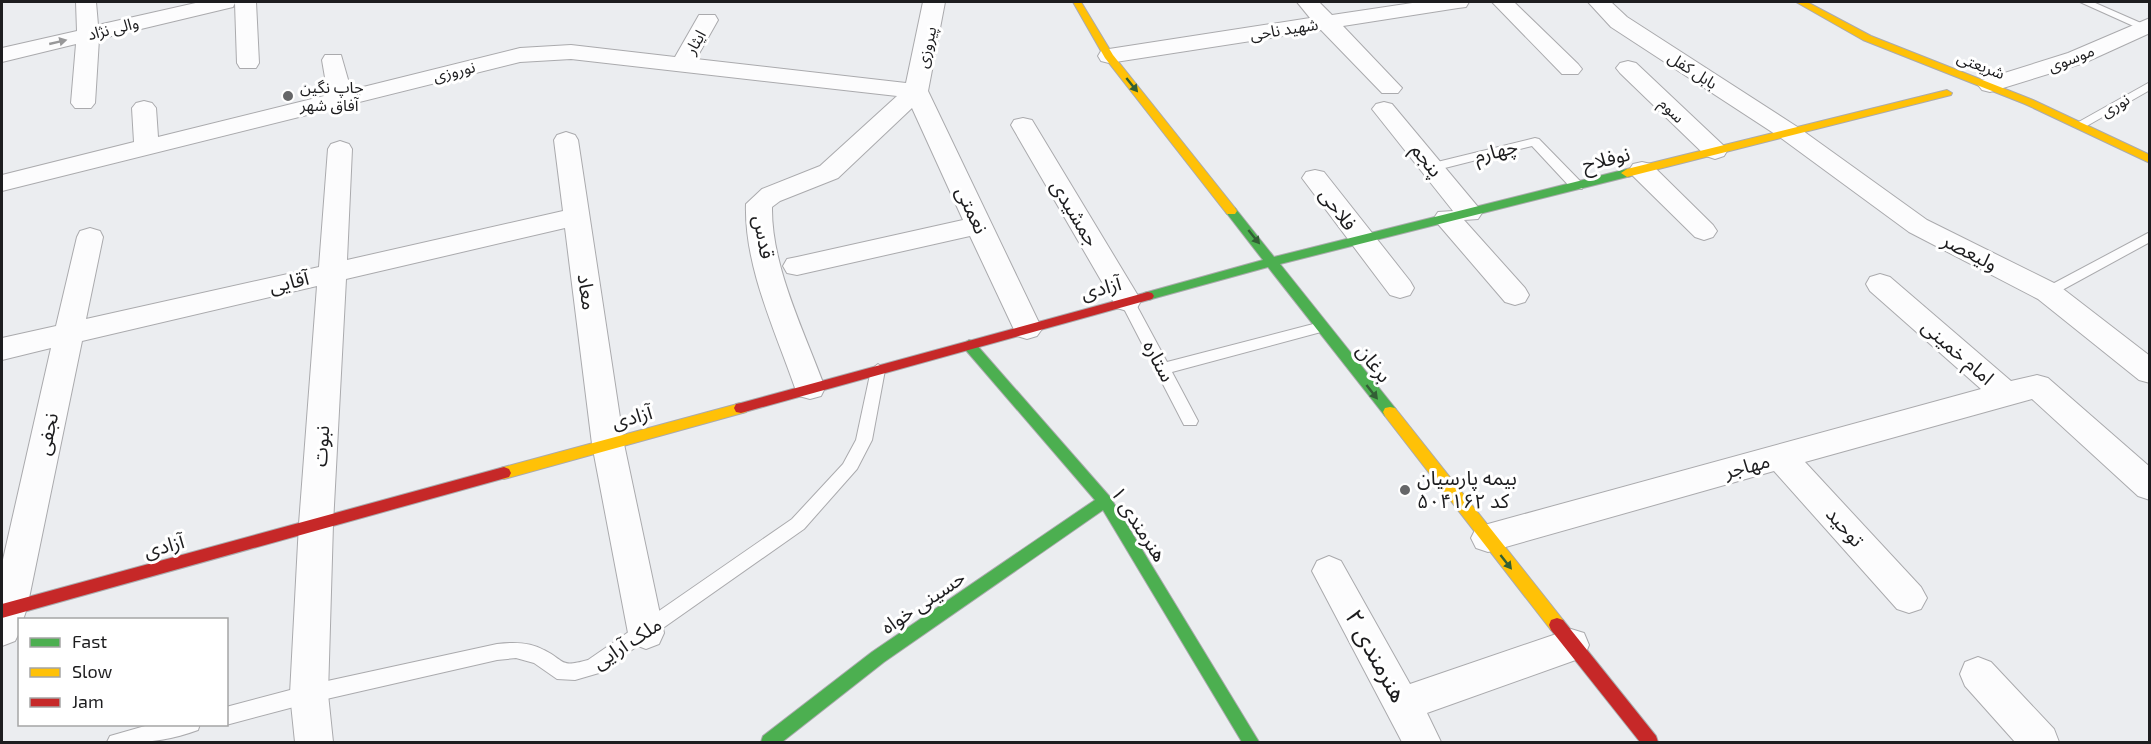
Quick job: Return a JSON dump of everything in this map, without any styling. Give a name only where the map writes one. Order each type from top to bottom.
[{"type":"street","points":[[83,103],[88,35],[86,2]]},
{"type":"street","name":"والی نژاد","points":[[2,55],[225,2]]},
{"type":"street","points":[[246,2],[248,63]]},
{"type":"street","name":"پیروزی","points":[[916,91],[934,2]]},
{"type":"street","name":"برغان","points":[[1077,2],[1109,56],[1274,261],[1321,327],[1650,742]]},
{"type":"street","name":"پنجم","points":[[1307,2],[1387,98],[1433,167],[1458,215],[1515,295]]},
{"type":"street","name":"شهید ناحی","points":[[1109,56],[1458,2]]},
{"type":"street","points":[[1502,2],[1570,69]]},
{"type":"street","name":"بابل کفل","points":[[1599,2],[1619,22],[1790,133]]},
{"type":"street","name":"شریعتی","points":[[1801,2],[1814,12],[1898,51],[1990,85],[2081,124],[2150,160]]},
{"type":"street","name":"ایثار","points":[[682,64],[707,20]]},
{"type":"street","name":"موسوی","points":[[1990,85],[2076,58],[2147,25]]},
{"type":"street","name":"نوروزی","points":[[2,183],[519,55],[571,52],[916,91]]},
{"type":"street","points":[[333,60],[341,100]]},
{"type":"street","name":"سوم","points":[[1628,68],[1715,151]]},
{"type":"street","name":"نعمتی","points":[[916,91],[1027,329]]},
{"type":"street","name":"قدس","points":[[810,388],[772,274],[757,217],[759,204],[771,195],[829,172],[916,91]]},
{"type":"street","name":"نوفلاح","points":[[1274,261],[1947,93]]},
{"type":"street","points":[[144,108],[147,147]]},
{"type":"street","name":"جمشیدی","points":[[1023,125],[1127,301]]},
{"type":"street","name":"ولیعصر","points":[[1790,133],[1918,226],[2048,292],[2150,372]]},
{"type":"street","name":"معاد","points":[[566,140],[608,444],[646,633]]},
{"type":"street","name":"نبوت","points":[[314,742],[309,694],[316,524],[340,149]]},
{"type":"street","points":[[1642,170],[1704,231]]},
{"type":"street","name":"فلاحی","points":[[1315,178],[1400,288]]},
{"type":"street","name":"آقایی","points":[[2,349],[576,217]]},
{"type":"street","points":[[797,266],[979,225]]},
{"type":"street","name":"نجفی","points":[[4,616],[90,237]]},
{"type":"street","name":"آزادی","points":[[4,616],[316,524],[1274,261]]},
{"type":"street","name":"امام خمینی","points":[[1880,285],[2006,394],[2037,386],[2150,487]]},
{"type":"street","name":"هنرمندی ۱","points":[[969,345],[1105,501],[1251,742]]},
{"type":"street","name":"مهاجر","points":[[1488,538],[2006,394]]},
{"type":"street","name":"توحید","points":[[1781,457],[1909,598]]},
{"type":"street","name":"حسینی خواه","points":[[769,742],[878,657],[1105,501]]},
{"type":"street","name":"هنرمندی ۲","points":[[1329,571],[1422,742]]},
{"type":"street","points":[[1403,704],[1571,645]]},
{"type":"street","points":[[1978,674],[2040,742]]},
{"type":"lane","points":[[2085,2],[2147,25]]},
{"type":"lane","name":"نوری","points":[[2081,124],[2150,85]]},
{"type":"lane","name":"چهارم","points":[[1433,167],[1535,142],[1577,186]]},
{"type":"lane","points":[[2048,292],[2150,236]]},
{"type":"lane","name":"ستاره","points":[[1127,301],[1190,421]]},
{"type":"lane","points":[[1163,369],[1321,327]]},
{"type":"lane","name":"ملک آرایی","points":[[228,715],[309,694],[516,650],[539,656],[557,671],[575,672],[593,667],[646,633],[798,524],[849,469],[864,440],[878,370]]},
{"type":"lane","points":[[117,742],[183,726]]},
{"type":"traffic: fast","points":[[1148,296],[1274,261],[1627,173]]},
{"type":"traffic: fast","points":[[1231,211],[1390,412]]},
{"type":"traffic: fast","points":[[969,345],[1105,501],[1251,742]]},
{"type":"traffic: fast","points":[[769,742],[878,657],[1105,501]]},
{"type":"traffic: slow","points":[[1077,2],[1109,56],[1231,211]]},
{"type":"traffic: slow","points":[[1801,2],[1867,38],[2029,102],[2150,160]]},
{"type":"traffic: slow","points":[[1627,173],[1947,93]]},
{"type":"traffic: slow","points":[[504,473],[741,408]]},
{"type":"traffic: slow","points":[[1390,412],[1557,625]]},
{"type":"traffic: jam","points":[[741,408],[1148,296]]},
{"type":"traffic: jam","points":[[2,611],[504,473]]},
{"type":"traffic: jam","points":[[1557,625],[1650,742]]},
{"type":"place","name":"چاپ نگین آفاق شهر","points":[[288,96]]},
{"type":"place","name":"بیمه پارسیان کد ۵۰۴۱۶۲","points":[[1405,490]]}]
